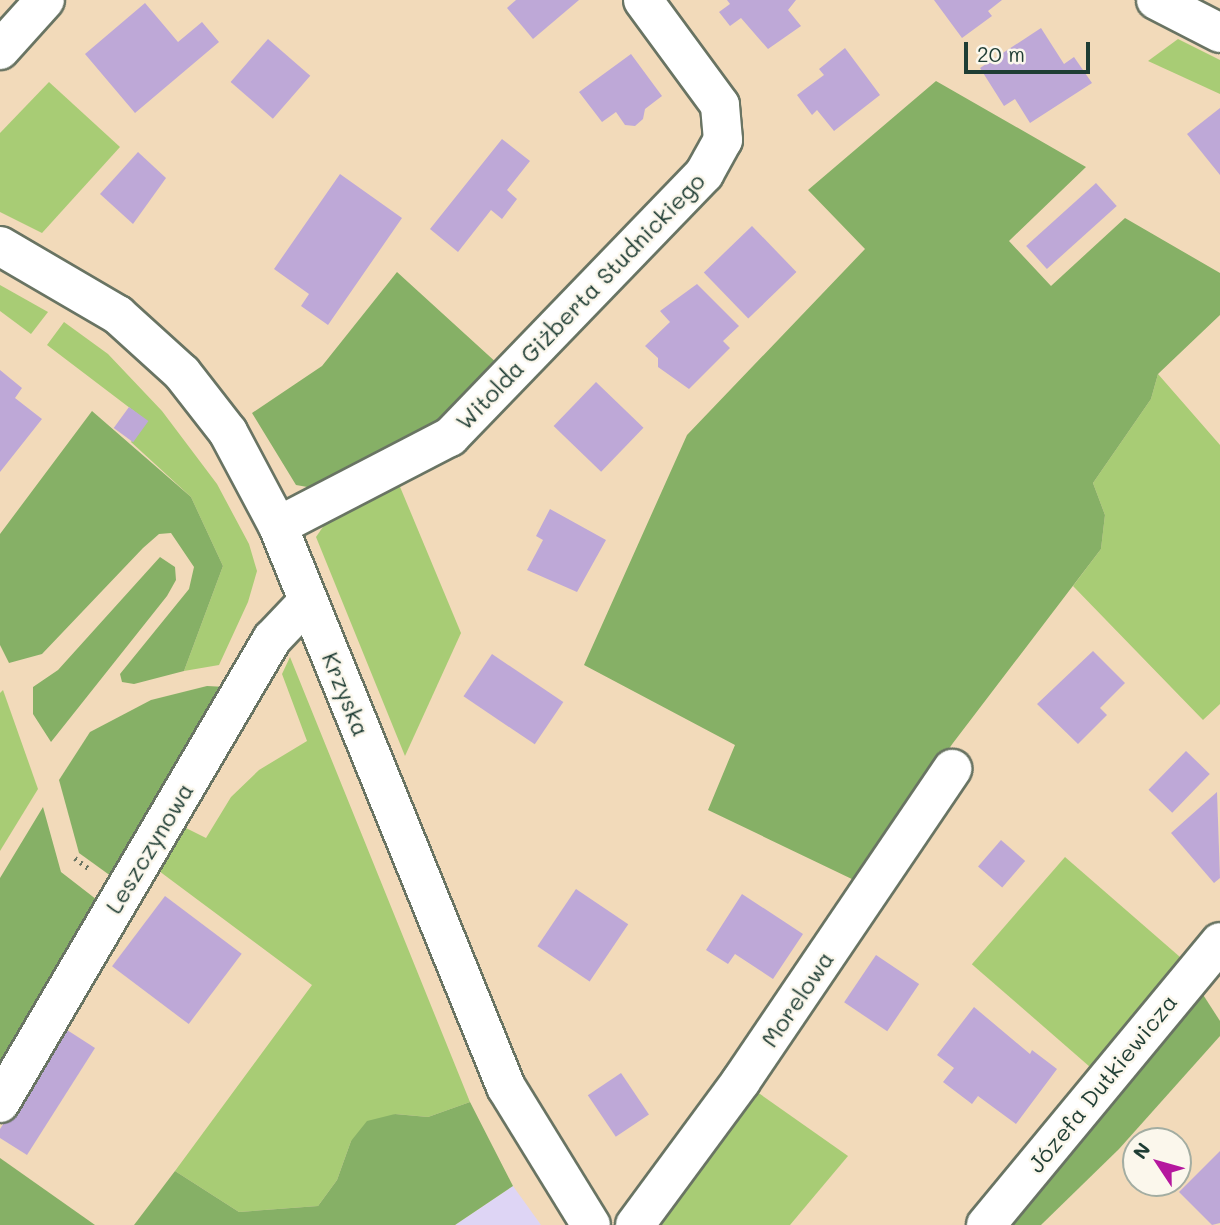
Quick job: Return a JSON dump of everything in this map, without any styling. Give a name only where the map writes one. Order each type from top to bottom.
[{"type":"street","points":[[0,50],[45,0]]},
{"type":"street","name":"Witolda Giżberta Studnickiego","points":[[278,526],[450,438],[704,174],[723,140],[720,104],[643,0]]},
{"type":"street","points":[[1156,0],[1220,33]]},
{"type":"street","name":"Krzyska","points":[[0,246],[89,295],[182,373],[228,432],[278,526],[506,1087],[591,1225]]},
{"type":"street","name":"Leszczynowa","points":[[0,1103],[272,639],[308,601]]},
{"type":"street","name":"Morelowa","points":[[635,1225],[741,1081],[952,769]]},
{"type":"street","name":"Józefa Dutkiewicza","points":[[986,1225],[1220,942]]},
{"type":"shaded area","points":[[513,1186],[541,1225],[455,1225]]},
{"type":"green space","points":[[1178,39],[1220,60],[1220,94],[1148,61]]},
{"type":"green space","points":[[936,81],[1086,167],[1009,241],[1051,286],[1125,218],[1220,273],[1220,315],[1158,374],[1151,399],[1093,483],[1105,515],[1101,549],[953,743],[856,881],[708,810],[735,745],[584,665],[687,435],[865,249],[808,190]]},
{"type":"green space","points":[[49,82],[120,147],[42,233],[0,212],[0,133]]},
{"type":"green space","points":[[397,272],[499,365],[439,422],[313,488],[296,485],[252,413],[322,366]]},
{"type":"green space","points":[[0,285],[48,312],[31,334],[0,311]]},
{"type":"green space","points":[[64,322],[108,354],[162,411],[217,484],[249,544],[257,571],[248,602],[219,665],[184,671],[223,566],[191,497],[131,442],[147,421],[47,345]]},
{"type":"green space","points":[[1158,374],[1220,445],[1220,704],[1203,720],[1073,586],[1101,549],[1105,515],[1093,483],[1151,399]]},
{"type":"green space","points":[[92,411],[191,497],[223,566],[184,671],[134,684],[122,682],[120,674],[189,589],[194,567],[171,533],[159,534],[143,548],[42,654],[9,663],[0,645],[0,534]]},
{"type":"green space","points":[[398,482],[461,633],[405,756],[316,537],[331,515]]},
{"type":"green space","points":[[160,557],[175,567],[176,580],[167,596],[51,742],[33,714],[33,687],[58,670]]},
{"type":"green space","points":[[290,657],[470,1102],[428,1117],[395,1114],[351,1141],[337,1180],[318,1206],[239,1212],[175,1171],[312,985],[159,871],[186,828],[206,838],[231,797],[259,770],[307,741],[282,674]]},
{"type":"green space","points":[[207,686],[226,687],[115,879],[79,853],[59,780],[90,732],[151,700]]},
{"type":"green space","points":[[3,690],[38,789],[0,851],[0,693]]},
{"type":"green space","points":[[43,807],[61,872],[101,903],[0,1080],[0,878]]},
{"type":"green space","points":[[1065,857],[1186,962],[1093,1069],[972,964]]},
{"type":"green space","points":[[1200,990],[1220,1021],[1220,1036],[1139,1127],[1122,1127],[1122,1146],[1041,1225],[1006,1225]]},
{"type":"green space","points":[[750,1087],[848,1156],[790,1225],[652,1225]]},
{"type":"green space","points":[[470,1102],[513,1186],[455,1225],[134,1225],[175,1171],[239,1212],[318,1206],[337,1180],[351,1141],[367,1121],[395,1114],[428,1117]]},
{"type":"green space","points":[[0,1158],[95,1225],[0,1225]]},
{"type":"building","points":[[516,0],[579,0],[533,39],[507,8]]},
{"type":"building","points":[[727,0],[796,0],[788,10],[801,26],[768,49],[741,18],[730,26],[719,12],[730,4]]},
{"type":"building","points":[[934,0],[1002,0],[988,11],[992,16],[962,38]]},
{"type":"building","points":[[145,3],[178,42],[202,22],[219,42],[135,113],[85,54]]},
{"type":"building","points":[[1041,28],[1064,64],[1074,57],[1092,83],[1030,123],[1015,99],[1004,106],[980,68]]},
{"type":"building","points":[[268,39],[310,76],[273,119],[231,82]]},
{"type":"building","points":[[845,48],[880,95],[834,131],[817,110],[812,115],[797,95],[824,75],[819,69]]},
{"type":"building","points":[[631,54],[662,96],[645,109],[643,119],[635,126],[625,125],[616,112],[602,122],[579,92]]},
{"type":"building","points":[[1220,108],[1220,175],[1187,134]]},
{"type":"building","points":[[502,139],[530,161],[507,190],[517,199],[502,219],[491,210],[458,252],[430,229]]},
{"type":"building","points":[[138,152],[166,178],[133,224],[100,194]]},
{"type":"building","points":[[340,174],[402,218],[328,325],[301,306],[309,294],[274,269]]},
{"type":"building","points":[[1096,183],[1117,206],[1047,269],[1026,246]]},
{"type":"building","points":[[752,226],[796,272],[748,319],[704,273]]},
{"type":"building","points":[[697,284],[739,326],[723,341],[730,348],[689,389],[658,367],[658,358],[645,346],[670,322],[660,311]]},
{"type":"building","points":[[0,370],[22,388],[15,398],[42,419],[0,472]]},
{"type":"building","points":[[596,382],[643,428],[601,472],[554,426]]},
{"type":"building","points":[[129,407],[148,421],[133,442],[114,428]]},
{"type":"building","points":[[550,509],[606,540],[577,592],[527,570],[543,540],[536,536]]},
{"type":"building","points":[[1093,651],[1125,683],[1100,708],[1107,715],[1078,744],[1037,704]]},
{"type":"building","points":[[492,654],[563,702],[535,744],[463,696]]},
{"type":"building","points":[[1186,751],[1210,774],[1172,813],[1148,790]]},
{"type":"building","points":[[1217,792],[1220,878],[1214,883],[1171,833]]},
{"type":"building","points":[[1001,840],[1025,861],[1002,887],[978,866]]},
{"type":"building","points":[[576,889],[628,924],[590,981],[537,946]]},
{"type":"building","points":[[742,894],[803,934],[773,979],[735,954],[728,964],[706,950]]},
{"type":"building","points":[[165,896],[242,954],[189,1024],[112,966]]},
{"type":"building","points":[[876,955],[919,984],[887,1031],[844,1002]]},
{"type":"building","points":[[974,1007],[1030,1054],[1032,1050],[1057,1069],[1016,1124],[978,1096],[972,1104],[943,1082],[954,1068],[937,1055]]},
{"type":"building","points":[[64,1028],[95,1048],[27,1155],[0,1138],[0,1129]]},
{"type":"building","points":[[621,1073],[649,1114],[616,1137],[588,1095]]},
{"type":"building","points":[[1220,1151],[1220,1223],[1212,1225],[1184,1197],[1192,1197],[1192,1179]]}]
